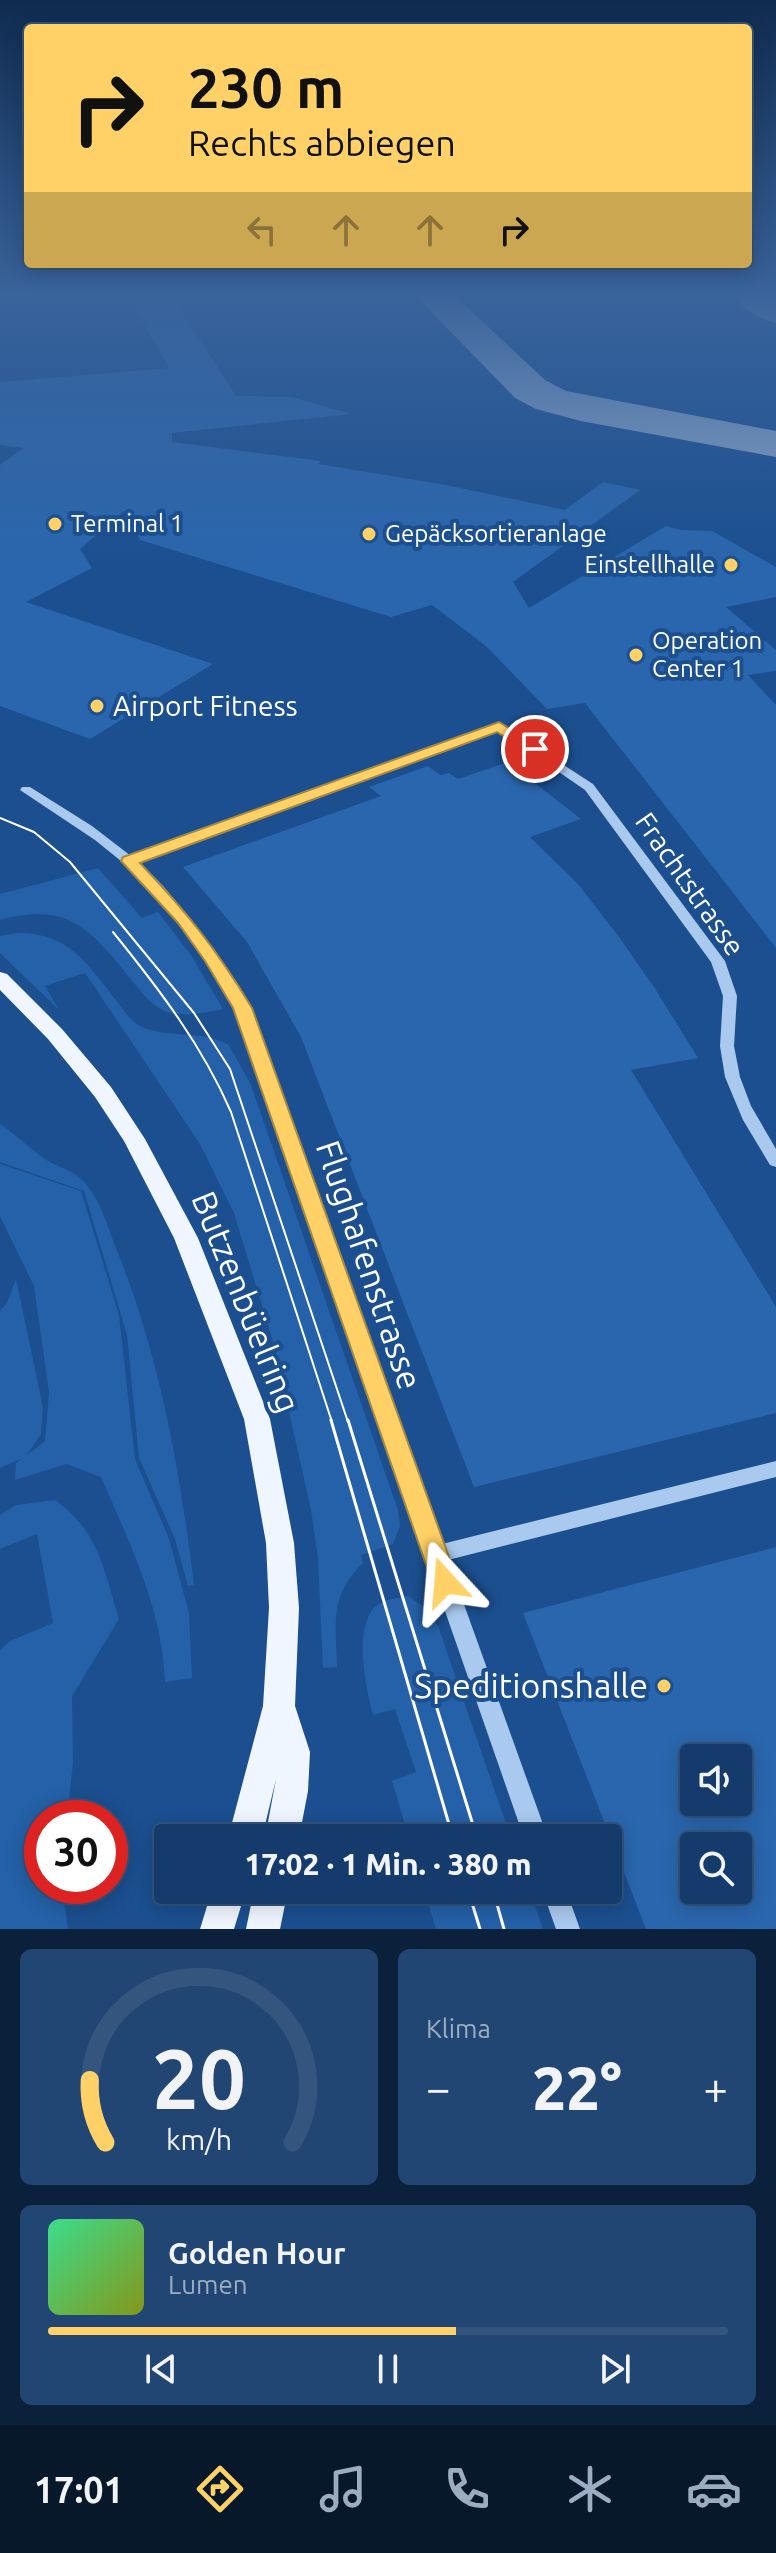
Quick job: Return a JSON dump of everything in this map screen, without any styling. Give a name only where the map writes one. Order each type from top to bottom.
[{"type":"main road","name":"Butzenbüelring","points":[[0,978],[55,1034],[103,1092],[134,1139],[186,1238],[257,1419],[281,1556],[284,1608],[279,1706]]},
{"type":"main road","points":[[249,1824],[279,1706]]},
{"type":"main road","points":[[279,1706],[294,1752],[292,1791],[285,1824]]},
{"type":"main road","points":[[217,1929],[225,1904]]},
{"type":"main road","points":[[263,1929],[268,1904]]},
{"type":"street","name":"Frachtstrasse","points":[[129,861],[499,726],[589,787],[718,961],[731,989],[727,1043],[733,1084],[745,1112],[776,1161]]},
{"type":"street","name":"Flughafenstrasse","points":[[26,790],[129,861],[184,919],[214,960],[242,1008],[531,1824]]},
{"type":"street","points":[[435,1554],[776,1469]]},
{"type":"street","points":[[559,1904],[568,1929]]},
{"type":"shaded area","points":[[98,868],[142,918],[158,912],[191,955],[223,1009],[187,1014],[162,1010],[145,996],[92,936],[63,918],[25,915],[0,920],[0,894]]},
{"type":"shaded area","points":[[18,933],[50,938],[75,952],[140,1026],[161,1032],[207,1037],[229,1045],[251,1085],[398,1510],[400,1526],[393,1544],[361,1555],[363,1563],[344,1587],[337,1611],[337,1667],[323,1668],[318,1559],[311,1510],[274,1345],[234,1213],[200,1144],[85,973],[45,986],[59,1010],[0,953],[0,936]]},
{"type":"shaded area","points":[[0,1124],[48,1161],[80,1178],[102,1211],[145,1330],[156,1372],[175,1456],[194,1585],[188,1586],[175,1539],[139,1458],[127,1335],[84,1191],[0,1162]]},
{"type":"shaded area","points":[[0,1164],[81,1191],[119,1315],[135,1459],[169,1539],[189,1613],[192,1678],[165,1682],[163,1655],[151,1602],[101,1477],[66,1464],[15,1480],[16,1463],[21,1459],[0,1468],[0,1310],[7,1303],[16,1279],[43,1407],[41,1434],[26,1456],[45,1441],[49,1392],[34,1286],[0,1216]]},
{"type":"shaded area","points":[[55,1500],[70,1512],[91,1538],[98,1553],[119,1619],[72,1696],[73,1763],[69,1800],[24,1800],[24,1904],[65,1904],[68,1929],[0,1929],[0,1650],[10,1641],[53,1623],[37,1534],[0,1549],[0,1515],[16,1505]]},
{"type":"shaded area","points":[[408,1596],[426,1608],[438,1626],[506,1824],[405,1824],[392,1781],[416,1772],[395,1709],[373,1715],[363,1658],[369,1614],[377,1605]]},
{"type":"shaded area","points":[[428,1904],[534,1904],[543,1929],[436,1929]]},
{"type":"building","points":[[0,385],[229,385],[236,396],[292,397],[351,414],[172,433],[172,442],[321,461],[318,464],[446,485],[565,510],[603,482],[640,490],[513,582],[529,608],[666,526],[680,530],[712,531],[776,567],[776,597],[726,607],[776,650],[776,671],[748,675],[776,705],[776,948],[585,703],[547,709],[486,646],[432,605],[391,617],[140,540],[124,511],[80,549],[92,568],[26,602],[213,664],[90,739],[0,706],[0,465],[23,448],[0,445]]},
{"type":"building","points":[[508,762],[581,819],[530,837],[578,884],[619,937],[698,1058],[631,1070],[776,1307],[776,1413],[474,1487],[301,1037],[247,942],[183,867],[381,796],[369,787],[428,766],[440,775],[449,773],[458,779]]},
{"type":"building","name":"Speditionshalle","points":[[776,1547],[776,1929],[646,1929],[622,1867],[622,1824],[605,1824],[523,1613]]},
{"type":"taxiway","points":[[526,385],[551,400],[581,408],[776,444]]},
{"type":"tram line","points":[[0,818],[34,832],[70,862],[194,1013],[230,1069],[348,1422]]},
{"type":"tram line","points":[[113,932],[163,996],[193,1041],[231,1112],[332,1422]]},
{"type":"tram line","points":[[331,1420],[449,1824]]},
{"type":"tram line","points":[[348,1420],[473,1824]]},
{"type":"tram line","points":[[472,1904],[480,1929]]},
{"type":"tram line","points":[[497,1904],[504,1929]]},
{"type":"place","name":"Terminal 1","points":[[55,524]]},
{"type":"place","name":"Gepäcksortieranlage","points":[[369,534]]},
{"type":"place","name":"Einstellhalle","points":[[731,565]]},
{"type":"place","name":"Operation Center 1","points":[[636,655]]},
{"type":"place","name":"Airport Fitness","points":[[97,706]]},
{"type":"place","name":"Speditionshalle","points":[[664,1686]]},
{"type":"route","points":[[445,1582],[242,1008],[214,960],[184,919],[129,861],[499,726],[535,749]]}]
